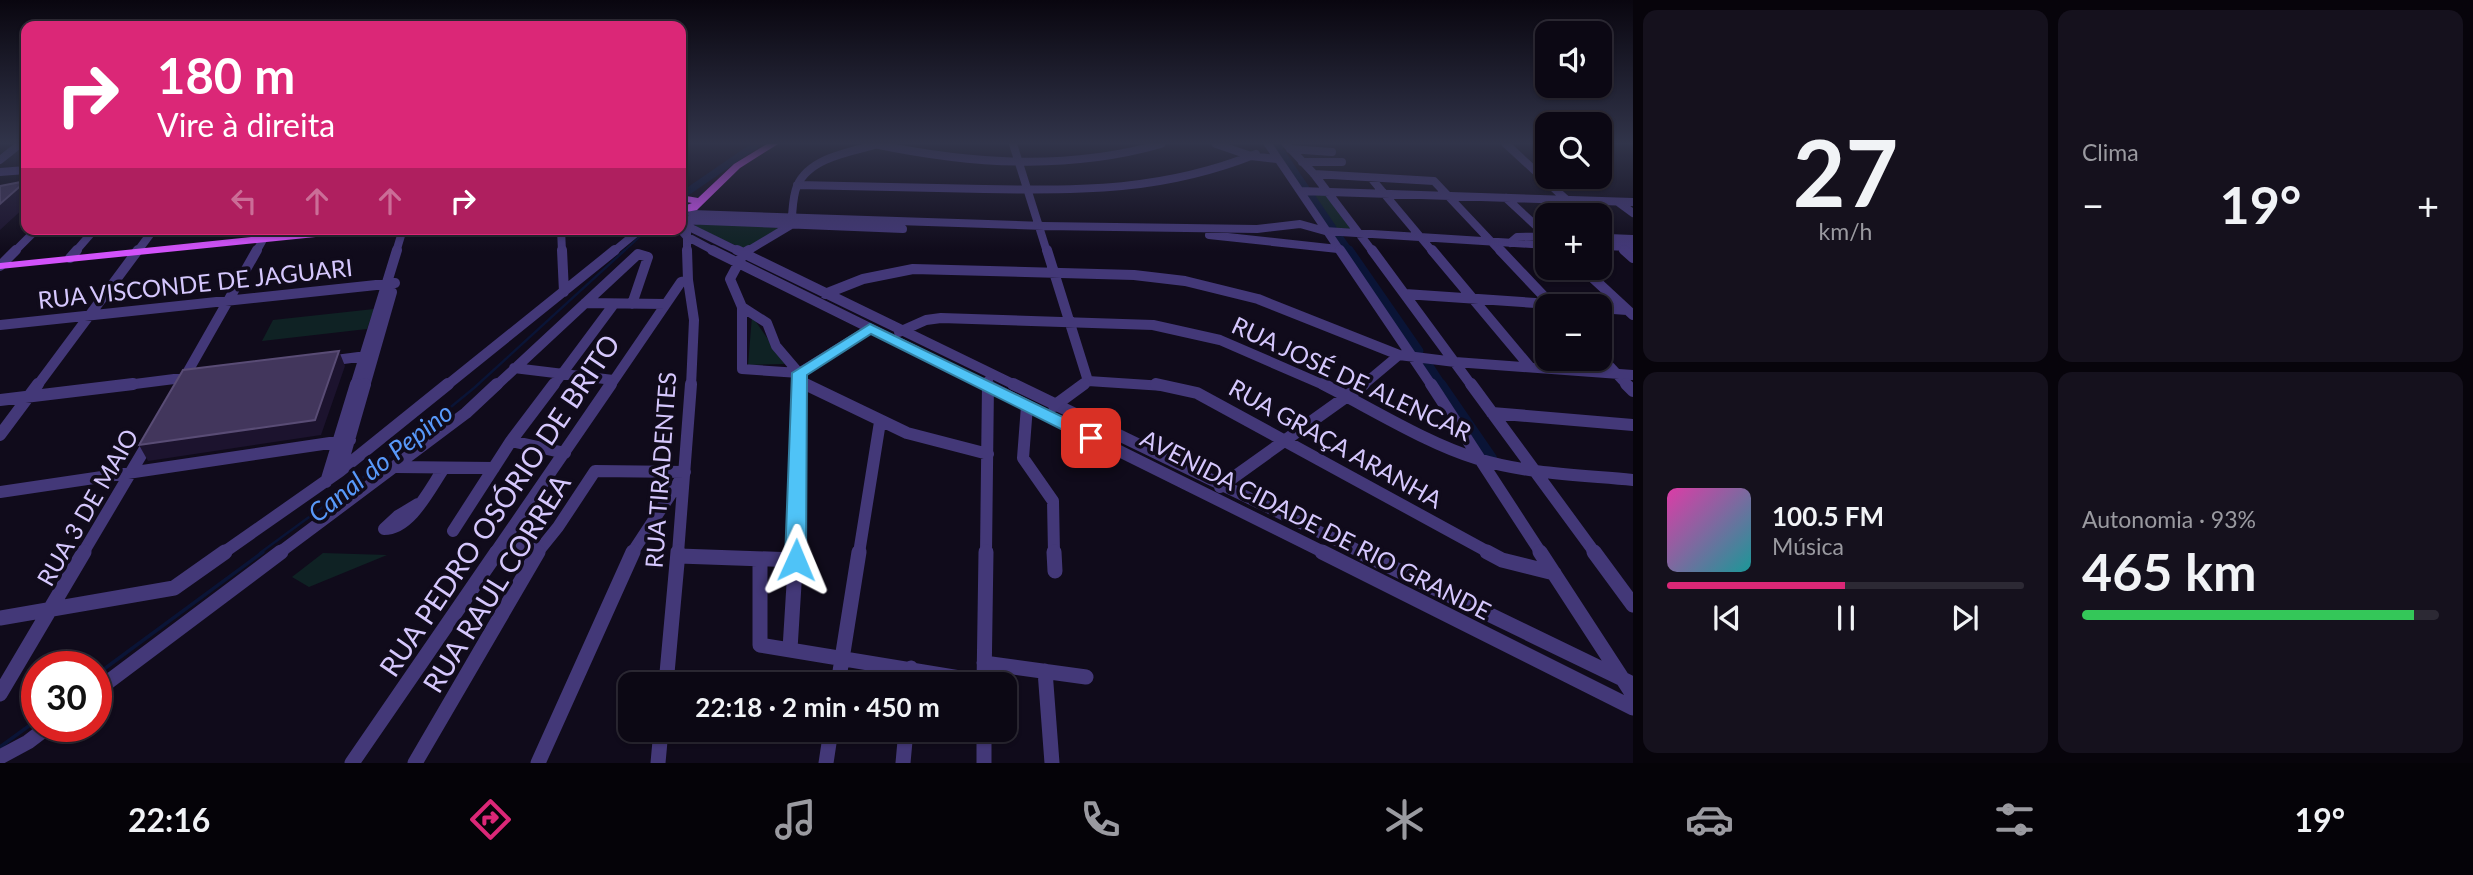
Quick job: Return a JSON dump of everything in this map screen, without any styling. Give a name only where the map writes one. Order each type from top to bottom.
[{"type":"main road","points":[[689,221],[725,180]]},
{"type":"main road","points":[[686,198],[693,198],[689,221]]},
{"type":"main road","points":[[0,266],[136,252],[259,235]]},
{"type":"street","points":[[802,180],[797,185],[791,222],[740,257],[730,279],[742,307],[741,369],[799,377],[880,422],[937,443],[988,454]]},
{"type":"street","points":[[1025,180],[1088,381],[1044,415]]},
{"type":"street","points":[[797,185],[1094,191],[1153,186],[1185,180]]},
{"type":"street","points":[[1292,180],[1628,681],[1633,695]]},
{"type":"street","points":[[1318,180],[1630,598]]},
{"type":"street","points":[[1372,180],[1530,367]]},
{"type":"street","points":[[1405,180],[1434,181],[1541,294]]},
{"type":"street","points":[[1544,180],[1569,203]]},
{"type":"street","points":[[1300,191],[1633,202]]},
{"type":"street","points":[[1506,198],[1535,225]]},
{"type":"street","points":[[1618,202],[1633,213]]},
{"type":"street","points":[[689,221],[916,225],[1209,235],[1255,237],[1306,247],[1338,249]]},
{"type":"street","name":"AVENIDA CIDADE DE RIO GRANDE","points":[[689,221],[704,246],[740,257],[829,293],[1628,681]]},
{"type":"street","name":"AVENIDA CIDADE DE RIO GRANDE","points":[[689,221],[740,257],[813,299],[1633,708]]},
{"type":"street","name":"RUA TIRADENTES","points":[[667,672],[679,556],[694,320],[688,280],[689,221]]},
{"type":"street","points":[[1040,229],[1257,229],[1300,224],[1325,231],[1535,245]]},
{"type":"street","points":[[1209,235],[1232,229]]},
{"type":"street","points":[[0,266],[31,235]]},
{"type":"street","points":[[70,258],[90,235]]},
{"type":"street","points":[[0,435],[149,235]]},
{"type":"street","points":[[0,400],[186,382],[265,235]]},
{"type":"street","points":[[326,482],[344,441],[391,283],[402,235]]},
{"type":"street","points":[[398,257],[407,235]]},
{"type":"street","points":[[561,235],[564,292]]},
{"type":"street","points":[[0,618],[174,589],[326,482],[634,235]]},
{"type":"street","points":[[1510,244],[1517,237],[1535,236]]},
{"type":"street","points":[[1612,238],[1633,239]]},
{"type":"street","points":[[1612,242],[1633,257]]},
{"type":"street","points":[[687,254],[691,246],[704,246]]},
{"type":"street","points":[[1612,246],[1633,247]]},
{"type":"street","points":[[112,679],[466,413],[638,254],[648,257],[632,304]]},
{"type":"street","points":[[813,299],[863,279],[914,269],[1134,275],[1222,289],[1294,311],[1399,355],[1455,362],[1633,375]]},
{"type":"street","name":"RUA PEDRO OSÓRIO DE BRITO","points":[[352,763],[681,282],[688,280]]},
{"type":"street","points":[[1595,280],[1631,312]]},
{"type":"street","name":"RUA VISCONDE DE JAGUARI","points":[[0,325],[391,283]]},
{"type":"street","points":[[1405,294],[1535,304]]},
{"type":"street","points":[[585,303],[666,304]]},
{"type":"street","points":[[453,531],[511,441],[614,304]]},
{"type":"street","points":[[742,307],[768,323],[776,346],[799,377],[796,560],[790,649]]},
{"type":"street","points":[[1612,310],[1631,312]]},
{"type":"street","name":"RUA JOSÉ DE ALENCAR","points":[[890,338],[926,320],[942,318],[1153,324],[1221,339],[1479,460],[1535,471],[1631,482]]},
{"type":"street","points":[[799,377],[870,328]]},
{"type":"street","points":[[1209,495],[1347,398],[1399,355]]},
{"type":"street","points":[[313,363],[369,356]]},
{"type":"street","points":[[514,368],[613,380]]},
{"type":"street","points":[[1612,370],[1633,391]]},
{"type":"street","points":[[984,672],[989,372]]},
{"type":"street","name":"RUA GRAÇA ARANHA","points":[[1088,381],[1152,383],[1197,393],[1502,560],[1554,573]]},
{"type":"street","points":[[1027,406],[1023,458],[1053,501],[1055,571]]},
{"type":"street","points":[[1492,413],[1633,425]]},
{"type":"street","points":[[840,672],[880,422]]},
{"type":"street","name":"RUA 3 DE MAIO","points":[[0,694],[52,610],[158,425]]},
{"type":"street","points":[[340,471],[344,441]]},
{"type":"street","points":[[0,492],[344,441]]},
{"type":"street","points":[[511,441],[565,453]]},
{"type":"street","points":[[396,467],[494,468]]},
{"type":"street","points":[[418,503],[444,468]]},
{"type":"street","name":"RUA RAUL CORREA","points":[[415,763],[539,550],[565,517],[595,471],[685,472]]},
{"type":"street","points":[[538,763],[638,543],[685,472]]},
{"type":"street","points":[[503,543],[539,550]]},
{"type":"street","points":[[679,556],[796,560]]},
{"type":"street","points":[[760,559],[760,645],[842,658],[895,672]]},
{"type":"street","points":[[1547,666],[1556,646]]},
{"type":"street","points":[[984,663],[1086,677]]},
{"type":"street","points":[[1045,671],[1052,763]]},
{"type":"street","points":[[0,757],[28,742]]},
{"type":"street","points":[[658,763],[660,742]]},
{"type":"street","points":[[825,763],[829,742]]},
{"type":"street","points":[[903,763],[905,742]]},
{"type":"street","points":[[984,742],[984,763]]},
{"type":"green space","points":[[1305,193],[1325,194],[1352,229],[1329,228]]},
{"type":"green space","points":[[697,223],[785,228],[744,249],[694,227]]},
{"type":"green space","points":[[374,309],[367,329],[262,341],[273,320]]},
{"type":"green space","points":[[752,316],[785,364],[748,365]]},
{"type":"green space","points":[[323,553],[387,555],[309,587],[292,577]]},
{"type":"building","points":[[21,182],[21,185],[0,204],[0,186]]},
{"type":"building","points":[[339,351],[315,420],[139,445],[183,370]]},
{"type":"waterway","name":"Canal do Pepino","points":[[687,192],[705,180]]},
{"type":"waterway","points":[[1300,180],[1307,190]]},
{"type":"waterway","points":[[1310,194],[1333,228]]},
{"type":"waterway","name":"Canal do Pepino","points":[[623,252],[641,235]]},
{"type":"waterway","points":[[1338,235],[1350,252]]},
{"type":"waterway","name":"Canal do Pepino","points":[[260,553],[380,465],[474,388],[625,250]]},
{"type":"waterway","points":[[1349,250],[1419,351]]},
{"type":"waterway","points":[[1427,363],[1442,386]]},
{"type":"waterway","points":[[1441,384],[1492,458]]},
{"type":"waterway","name":"Canal do Pepino","points":[[112,663],[263,552]]},
{"type":"waterway","name":"Canal do Pepino","points":[[0,747],[21,732]]},
{"type":"route","points":[[796,560],[799,373],[870,328],[1091,438]]}]
